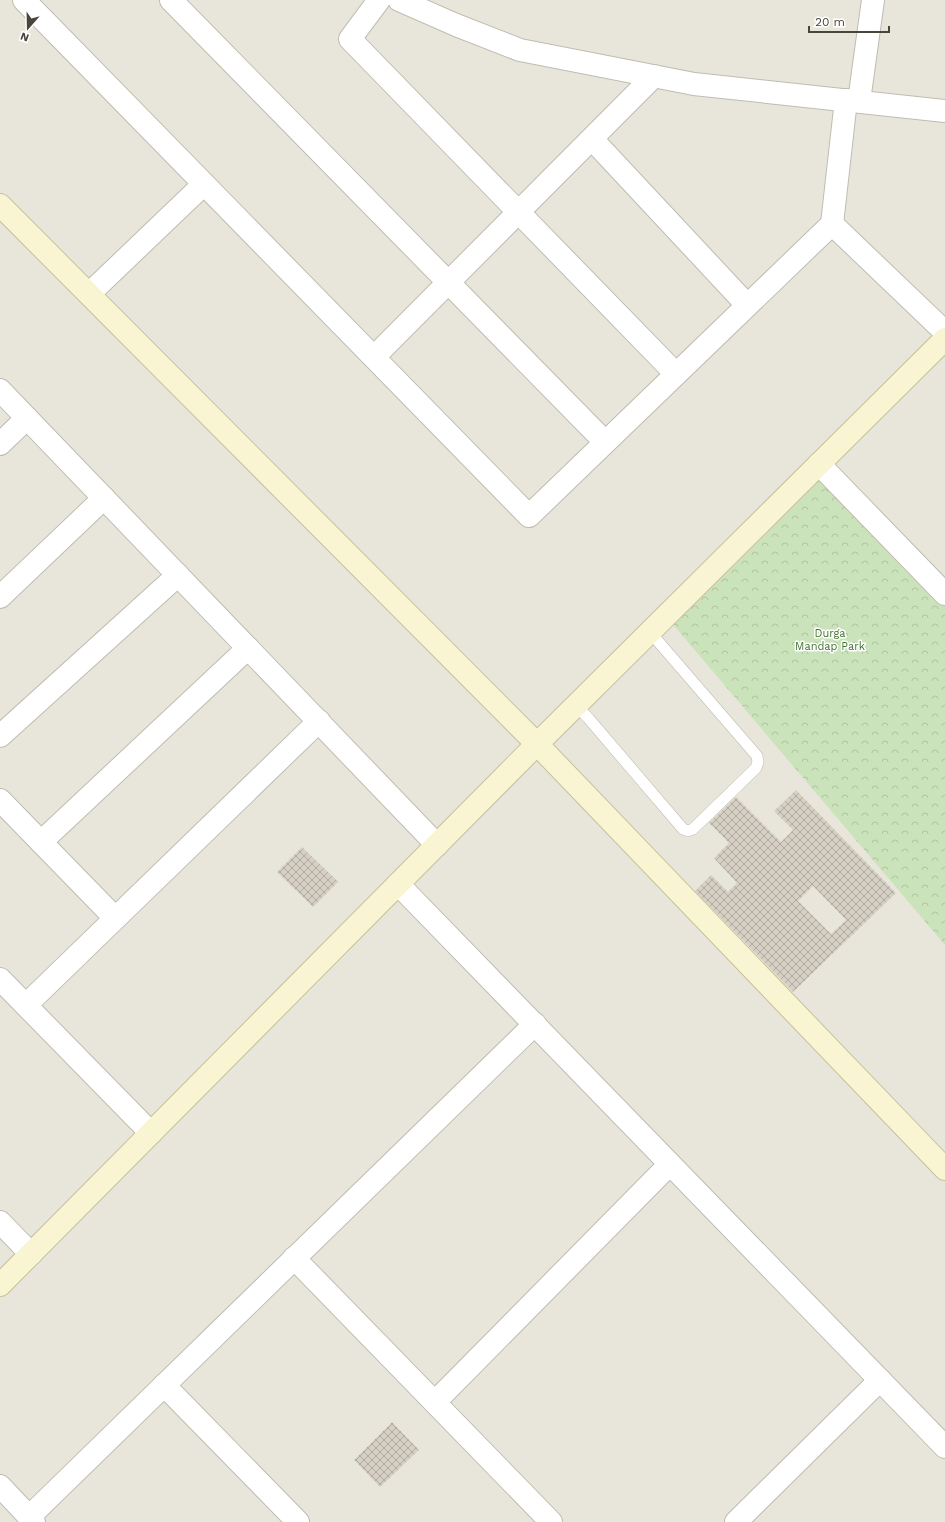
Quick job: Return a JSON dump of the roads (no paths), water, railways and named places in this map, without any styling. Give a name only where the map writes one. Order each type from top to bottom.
[{"type":"street","points":[[24,0],[530,516],[832,224],[852,101],[873,0]]},
{"type":"street","points":[[171,0],[605,442]]},
{"type":"street","points":[[379,0],[350,39],[676,374]]},
{"type":"street","points":[[399,0],[456,25],[520,50],[694,84],[945,111]]},
{"type":"street","points":[[374,357],[654,76]]},
{"type":"street","points":[[592,139],[747,305]]},
{"type":"street","points":[[88,294],[204,184]]},
{"type":"street","points":[[0,205],[537,744],[945,1169]]},
{"type":"street","points":[[832,224],[945,332]]},
{"type":"street","points":[[0,1284],[576,705],[945,339]]},
{"type":"street","points":[[0,390],[437,845]]},
{"type":"street","points":[[0,444],[27,418]]},
{"type":"street","points":[[819,464],[941,583]]},
{"type":"street","points":[[0,597],[104,498]]},
{"type":"street","points":[[0,736],[178,575]]},
{"type":"street","points":[[41,842],[248,648]]},
{"type":"street","points":[[26,1005],[319,721]]},
{"type":"street","points":[[0,800],[115,918]]},
{"type":"street","points":[[398,884],[945,1447]]},
{"type":"street","points":[[0,979],[151,1133]]},
{"type":"street","points":[[0,1486],[32,1519],[164,1385],[534,1024]]},
{"type":"street","points":[[435,1402],[670,1164]]},
{"type":"street","points":[[0,1222],[30,1254]]},
{"type":"street","points":[[294,1258],[551,1522]]},
{"type":"street","points":[[736,1522],[880,1380]]},
{"type":"street","points":[[164,1385],[298,1522]]},
{"type":"lane","points":[[576,705],[682,828],[688,831],[693,829],[756,768],[758,762],[757,756],[650,632]]},
{"type":"park label","name":"Durga Mandap Park","points":[[830,639]]}]
